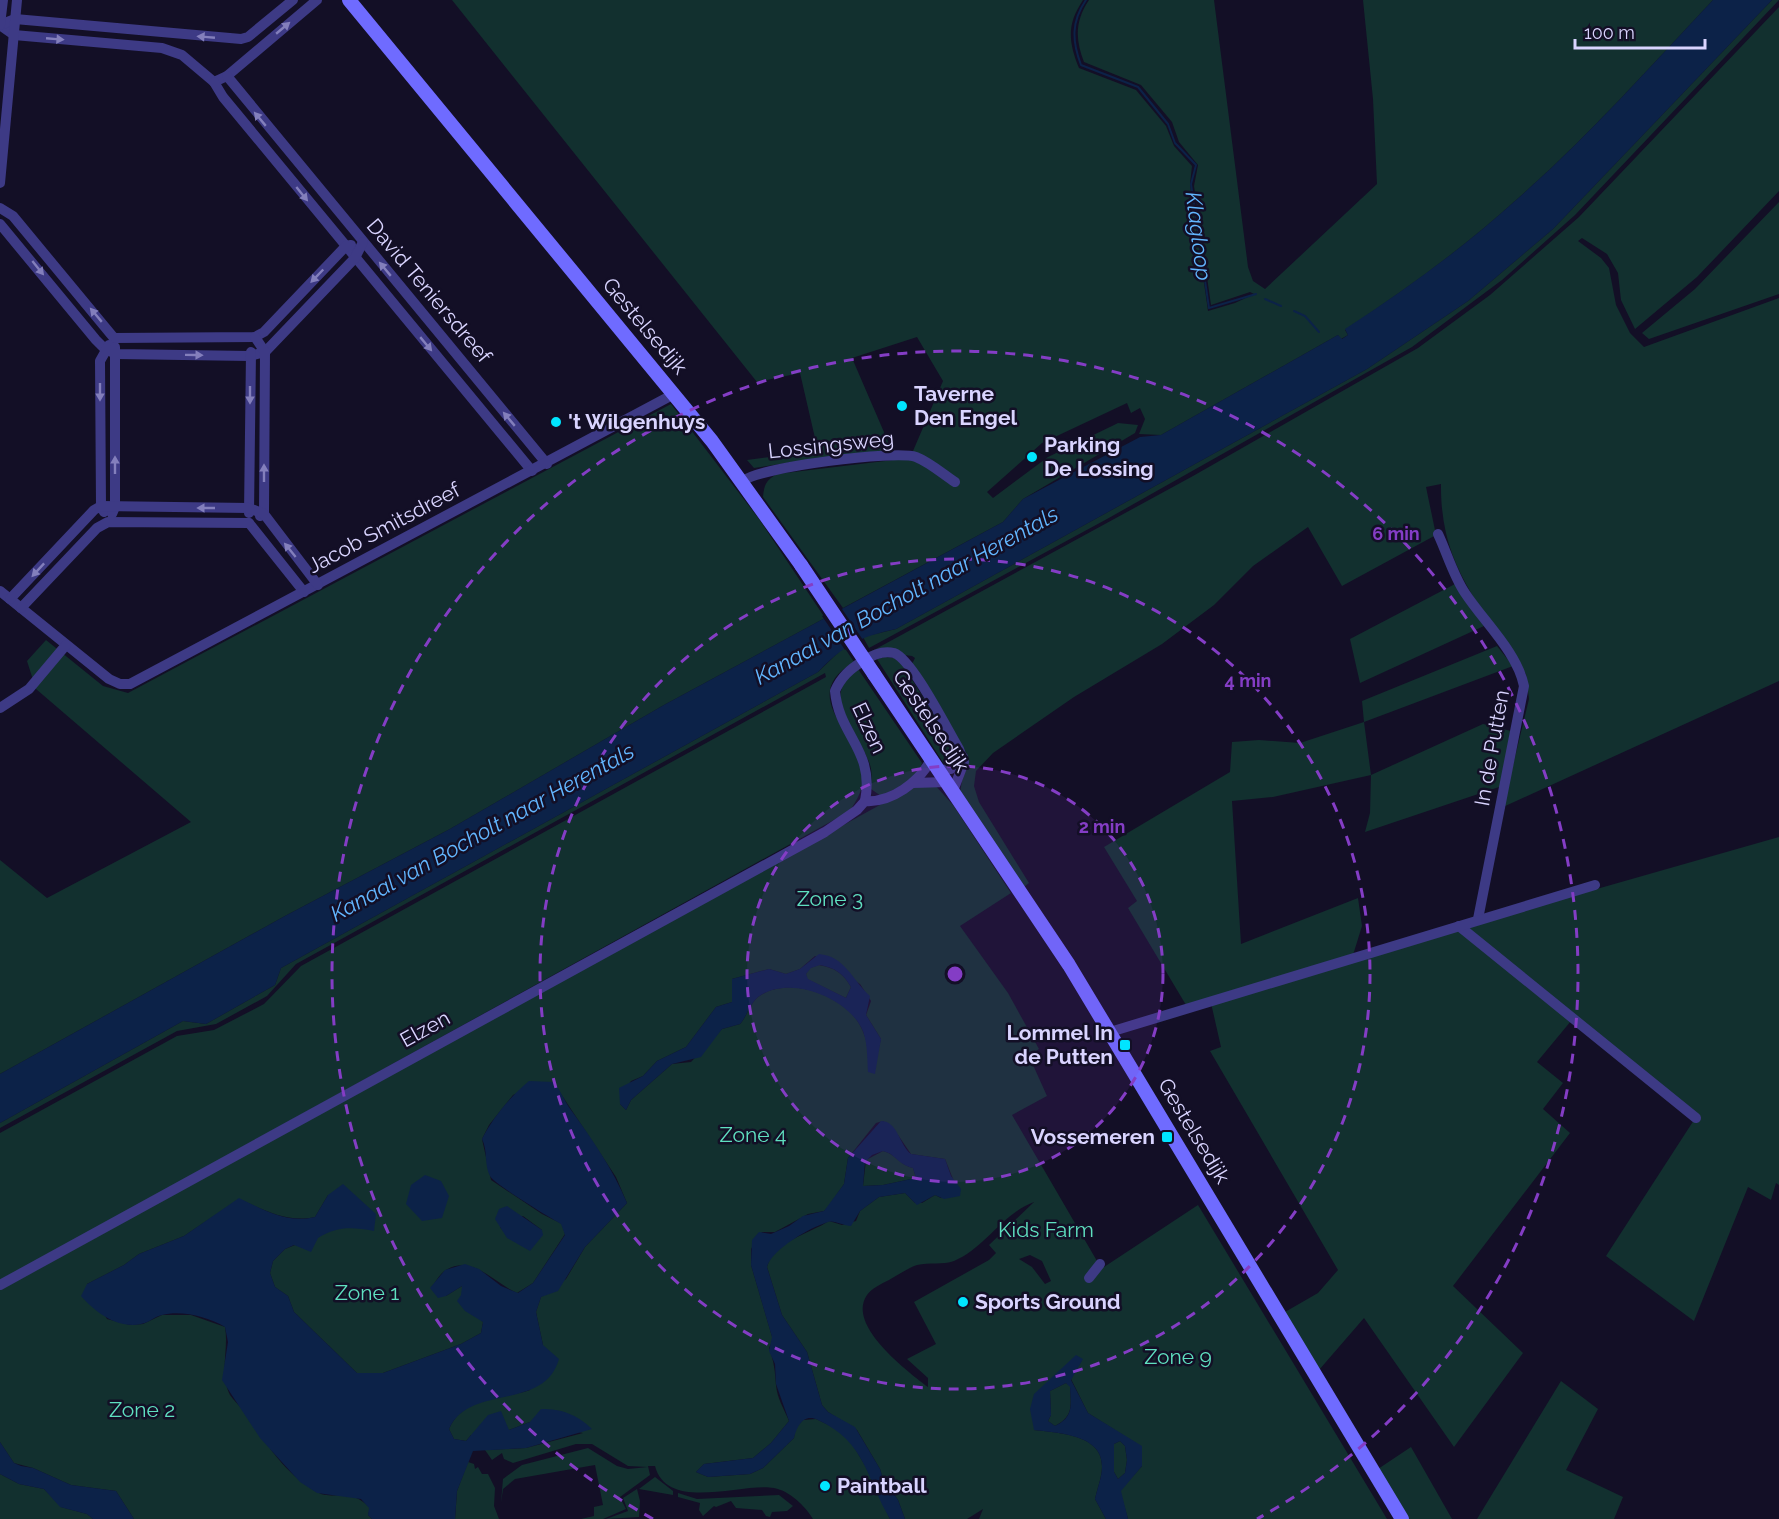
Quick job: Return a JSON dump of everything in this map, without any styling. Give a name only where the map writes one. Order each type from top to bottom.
[{"type":"main road","name":"Gestelsedijk","points":[[348,0],[674,394],[743,481],[1029,904],[1110,1032],[1402,1519]]},
{"type":"street","points":[[0,24],[3,0]]},
{"type":"street","points":[[0,183],[17,0]]},
{"type":"street","points":[[15,20],[231,39],[248,37],[293,0]]},
{"type":"street","points":[[214,82],[227,76],[317,0]]},
{"type":"street","points":[[14,35],[162,48],[164,33]]},
{"type":"street","points":[[248,37],[258,49]]},
{"type":"street","name":"David Teniersdreef","points":[[162,48],[182,56],[214,82],[223,98],[532,471]]},
{"type":"street","name":"David Teniersdreef","points":[[227,76],[547,464]]},
{"type":"street","points":[[270,154],[281,144]]},
{"type":"street","points":[[0,208],[13,216],[114,338]]},
{"type":"street","points":[[0,224],[110,352]]},
{"type":"street","points":[[114,338],[255,337],[264,332],[345,246],[363,242]]},
{"type":"street","points":[[108,522],[101,507],[100,361],[110,352],[250,356],[265,352],[355,258],[363,242]]},
{"type":"street","points":[[255,337],[265,352],[264,514],[269,524],[318,585]]},
{"type":"street","points":[[255,337],[250,356],[249,523],[304,592]]},
{"type":"street","points":[[108,522],[115,507],[110,352],[114,338]]},
{"type":"street","name":"Jacob Smitsdreef","points":[[66,645],[109,679],[125,685],[137,682],[674,394]]},
{"type":"street","name":"Lossingsweg","points":[[743,481],[762,472],[849,459],[905,456],[916,457],[955,482]]},
{"type":"street","points":[[10,599],[94,510],[101,507],[249,508],[264,514]]},
{"type":"street","points":[[21,608],[97,528],[108,522],[249,523],[264,514]]},
{"type":"street","name":"In de Putten","points":[[1438,534],[1464,592],[1522,676],[1524,686],[1478,919]]},
{"type":"street","points":[[0,591],[66,645],[29,689],[0,708]]},
{"type":"street","name":"Elzen","points":[[0,1286],[825,832],[857,810],[865,801],[866,765],[840,714],[835,691],[844,675],[873,655],[892,653],[908,663],[963,757],[962,771],[913,783],[876,802],[865,801]]},
{"type":"street","name":"Elzen","points":[[913,783],[923,774],[943,776],[963,757]]},
{"type":"street","points":[[1110,1032],[1595,885]]},
{"type":"street","points":[[1459,926],[1696,1118]]},
{"type":"street","points":[[1089,1278],[1100,1264]]},
{"type":"green space","points":[[452,0],[1083,0],[1074,17],[1071,33],[1079,68],[1136,90],[1166,126],[1174,146],[1192,166],[1190,184],[1208,311],[1235,303],[1254,294],[1250,292],[1211,305],[1194,186],[1198,165],[1179,142],[1172,122],[1141,85],[1084,62],[1079,46],[1078,30],[1081,15],[1089,0],[1214,0],[1248,267],[1253,281],[1265,289],[1377,184],[1373,99],[1363,0],[1713,0],[1617,103],[1541,177],[1454,252],[1345,330],[1348,335],[1341,339],[1338,335],[1161,435],[1139,434],[1145,419],[1140,408],[1131,413],[1127,403],[1042,443],[987,492],[993,498],[1048,457],[1118,423],[1138,425],[1135,433],[1023,499],[1003,522],[843,608],[763,497],[764,489],[770,478],[777,474],[910,458],[943,381],[917,337],[852,358],[893,453],[820,458],[754,468],[747,460],[818,451],[800,373],[757,382]]},
{"type":"green space","points":[[1772,0],[1779,0],[1575,215],[1502,280],[1412,347],[1107,519],[869,648],[863,637],[896,629],[1367,369],[1468,301],[1553,229]]},
{"type":"green space","points":[[1779,7],[1779,191],[1697,277],[1635,329],[1621,300],[1618,273],[1607,254],[1582,238],[1578,241],[1601,258],[1609,268],[1616,305],[1630,333],[1644,347],[1779,298],[1779,681],[1503,807],[1529,699],[1526,674],[1480,607],[1456,564],[1443,514],[1441,484],[1426,487],[1436,535],[1342,586],[1308,527],[1253,566],[1214,605],[1162,644],[1074,697],[993,753],[976,771],[974,786],[979,802],[1029,883],[1024,887],[960,792],[967,754],[912,664],[915,658],[872,651],[1193,476],[1418,348],[1490,295],[1579,217]]},
{"type":"green space","points":[[1779,202],[1779,294],[1649,339],[1642,333],[1695,289]]},
{"type":"green space","points":[[671,404],[759,519],[825,618],[664,705],[450,829],[285,916],[0,1074],[0,860],[47,898],[191,822],[36,689],[27,661],[46,640],[103,686],[128,693]]},
{"type":"green space","points":[[1455,584],[1484,626],[1360,683],[1350,639]]},
{"type":"green space","points":[[1497,646],[1513,666],[1364,722],[1362,701]]},
{"type":"green space","points":[[844,647],[854,662],[839,674],[831,686],[830,698],[833,711],[856,750],[864,770],[862,789],[850,811],[0,1281],[0,1133],[177,1036],[214,1030],[264,1004],[301,966],[826,677],[825,673],[296,964],[267,996],[216,1024],[177,1031],[0,1128],[0,1123],[183,1021],[206,1024],[275,985],[281,968],[818,672]]},
{"type":"green space","points":[[894,658],[902,664],[957,751],[957,759],[950,765],[944,764],[877,659]]},
{"type":"green space","points":[[858,669],[922,763],[911,779],[881,796],[871,789],[870,765],[844,714],[841,702],[841,691],[846,680]]},
{"type":"green space","points":[[1364,722],[1371,775],[1273,797],[1232,801],[1241,944],[1358,898],[1362,926],[1353,955],[1186,1005],[1128,908],[1137,901],[1104,847],[1230,772],[1232,742],[1259,740],[1300,743]]},
{"type":"green space","points":[[1483,724],[1511,731],[1502,786],[1365,832],[1370,813],[1371,775]]},
{"type":"green space","points":[[935,785],[953,805],[1011,893],[960,926],[1008,993],[1039,1049],[1029,1056],[1047,1096],[1012,1115],[1097,1261],[1104,1267],[1198,1205],[1387,1519],[1128,1519],[1120,1491],[1142,1466],[1142,1447],[1088,1413],[1071,1379],[1082,1360],[1035,1394],[1034,1430],[1077,1437],[1095,1448],[1100,1456],[1102,1467],[1095,1499],[1106,1519],[979,1519],[983,1509],[967,1519],[905,1519],[898,1500],[883,1479],[880,1469],[857,1430],[828,1412],[822,1405],[807,1352],[782,1315],[767,1267],[771,1258],[784,1244],[829,1221],[842,1225],[856,1221],[860,1211],[879,1197],[905,1193],[915,1203],[922,1203],[935,1195],[941,1198],[953,1179],[945,1159],[911,1154],[898,1135],[883,1121],[876,1123],[848,1158],[844,1184],[824,1211],[808,1214],[775,1232],[762,1232],[751,1249],[751,1265],[773,1340],[769,1348],[777,1390],[789,1421],[771,1443],[753,1458],[704,1464],[696,1472],[708,1477],[750,1474],[763,1468],[794,1438],[795,1429],[803,1420],[816,1419],[839,1430],[851,1442],[866,1467],[890,1519],[813,1519],[806,1509],[786,1492],[774,1488],[690,1492],[674,1488],[662,1480],[655,1466],[648,1466],[650,1475],[620,1497],[626,1509],[603,1519],[581,1519],[594,1516],[594,1507],[603,1505],[595,1465],[515,1479],[503,1489],[501,1503],[503,1479],[522,1465],[588,1448],[617,1466],[628,1469],[648,1467],[628,1466],[592,1444],[576,1444],[513,1463],[504,1459],[502,1453],[492,1460],[485,1450],[526,1448],[583,1433],[530,1422],[509,1430],[471,1435],[466,1441],[454,1439],[449,1429],[463,1411],[473,1405],[530,1390],[543,1345],[536,1312],[541,1297],[566,1279],[585,1247],[627,1203],[616,1177],[553,1082],[540,1082],[513,1095],[489,1125],[482,1139],[491,1180],[542,1214],[562,1224],[565,1234],[533,1283],[517,1293],[483,1272],[465,1265],[456,1266],[442,1273],[431,1288],[446,1296],[462,1286],[462,1295],[483,1322],[481,1333],[461,1344],[383,1373],[357,1373],[294,1312],[288,1296],[275,1287],[270,1273],[273,1261],[285,1249],[340,1227],[351,1226],[328,1195],[315,1217],[305,1218],[285,1217],[239,1199],[184,1236],[139,1254],[124,1265],[87,1284],[107,1319],[130,1325],[143,1324],[162,1315],[191,1315],[225,1327],[225,1378],[230,1395],[275,1455],[302,1482],[315,1491],[321,1494],[348,1496],[362,1501],[370,1508],[368,1515],[372,1519],[134,1519],[116,1491],[71,1485],[33,1468],[14,1463],[0,1442],[0,1290],[913,788]],"holes":[[[815,956],[860,984],[871,1001],[866,1015],[881,1039],[876,1060],[856,1019],[837,1002],[812,991],[798,988],[772,990],[757,998],[740,1024],[722,1029],[691,1062],[672,1064],[631,1100],[626,1110],[620,1104],[620,1097],[631,1081],[643,1076],[657,1061],[686,1047],[716,1007],[732,1002],[732,979],[769,969],[786,974],[800,969]],[[1034,1202],[989,1245],[996,1253],[989,1260],[914,1302],[936,1344],[907,1359],[928,1378],[928,1387],[894,1359],[872,1333],[865,1320],[863,1307],[867,1295],[877,1286],[914,1266],[950,1262],[965,1255],[1023,1207]],[[523,1216],[542,1230],[505,1233],[500,1227]],[[1030,1255],[1042,1261],[1051,1281],[1045,1284],[1032,1267],[1019,1259]]]},
{"type":"green space","points":[[1779,837],[1779,1185],[1776,1183],[1771,1200],[1748,1187],[1694,1321],[1606,1256],[1694,1120],[1474,935],[1467,926]]},
{"type":"green space","points":[[1455,930],[1463,933],[1571,1021],[1537,1062],[1563,1083],[1543,1109],[1570,1133],[1453,1286],[1523,1353],[1454,1447],[1364,1318],[1319,1370],[1285,1312],[1318,1293],[1338,1270],[1210,1051],[1221,1047],[1211,1003]]},
{"type":"green space","points":[[819,965],[834,970],[845,978],[851,987],[846,998],[807,979],[806,974],[810,968]]},
{"type":"green space","points":[[883,1151],[913,1168],[916,1178],[883,1185],[863,1186],[866,1160]]},
{"type":"green space","points":[[1561,1381],[1598,1409],[1566,1470],[1623,1497],[1614,1519],[1477,1519]]},
{"type":"green space","points":[[1066,1383],[1070,1386],[1070,1409],[1066,1418],[1055,1426],[1048,1421],[1051,1415],[1050,1391]]},
{"type":"green space","points":[[1120,1441],[1125,1446],[1127,1460],[1125,1473],[1118,1479],[1114,1472],[1114,1444]]},
{"type":"green space","points":[[1411,1447],[1452,1519],[1408,1519],[1378,1469]]},
{"type":"green space","points":[[468,1462],[474,1464],[475,1469],[478,1467],[482,1474],[488,1474],[495,1488],[494,1506],[499,1519],[455,1519],[457,1491]]},
{"type":"green space","points":[[0,1474],[19,1484],[44,1489],[61,1507],[87,1514],[93,1519],[0,1519]]},
{"type":"green space","points":[[655,1477],[673,1491],[673,1495],[639,1489]]},
{"type":"green space","points":[[637,1489],[640,1501],[639,1517],[606,1519],[628,1511],[623,1498]]},
{"type":"green space","points":[[678,1493],[697,1499],[779,1495],[793,1506],[787,1511],[772,1512],[770,1517],[766,1516],[762,1510],[736,1508],[731,1501],[714,1506],[703,1516],[699,1510],[700,1503],[678,1497]]},
{"type":"water","name":"Kanaal van Bocholt naar Herentals","points":[[1713,0],[1772,0],[1553,229],[1468,301],[1367,369],[896,629],[853,643],[818,672],[281,968],[275,985],[206,1024],[183,1021],[0,1123],[0,1074],[285,916],[450,829],[664,705],[1003,522],[1023,499],[1140,437],[1161,435],[1338,335],[1342,339],[1348,335],[1345,329],[1454,252],[1541,177],[1617,103]]},
{"type":"water","points":[[819,954],[836,959],[870,996],[866,1015],[881,1039],[875,1074],[868,1072],[865,1038],[853,1016],[843,1007],[816,993],[787,988],[761,995],[754,1001],[740,1024],[722,1029],[701,1057],[672,1064],[631,1100],[626,1110],[620,1104],[619,1088],[643,1076],[657,1061],[686,1047],[716,1007],[732,1002],[732,979],[769,969],[786,974],[800,969]],"holes":[[[820,965],[838,972],[848,982],[851,987],[846,998],[808,979],[806,974],[811,968]]]},
{"type":"water","points":[[529,1081],[554,1082],[609,1166],[627,1203],[585,1247],[558,1291],[541,1297],[536,1312],[543,1345],[559,1359],[551,1375],[538,1386],[523,1392],[473,1406],[459,1415],[449,1429],[454,1439],[466,1441],[488,1415],[501,1411],[509,1430],[530,1422],[541,1409],[568,1413],[592,1429],[526,1448],[473,1451],[457,1491],[455,1519],[372,1519],[368,1515],[369,1508],[361,1499],[317,1493],[300,1482],[260,1438],[222,1380],[228,1342],[225,1327],[203,1317],[178,1313],[159,1316],[141,1324],[124,1324],[101,1314],[81,1296],[87,1284],[124,1265],[139,1254],[184,1236],[239,1198],[276,1215],[305,1219],[315,1217],[328,1195],[343,1184],[376,1214],[374,1231],[338,1229],[318,1238],[311,1252],[294,1245],[285,1249],[273,1261],[270,1273],[275,1287],[288,1296],[294,1312],[357,1373],[383,1373],[461,1344],[481,1333],[483,1322],[465,1311],[457,1301],[461,1295],[462,1286],[438,1298],[430,1288],[445,1270],[465,1264],[479,1269],[501,1286],[518,1293],[533,1283],[565,1235],[561,1224],[501,1186],[490,1176],[487,1167],[482,1139],[502,1108]]},
{"type":"water","points":[[881,1121],[887,1122],[895,1129],[911,1154],[945,1159],[951,1176],[961,1189],[960,1196],[944,1199],[935,1195],[917,1205],[905,1193],[879,1197],[860,1211],[851,1226],[830,1222],[812,1229],[784,1246],[770,1260],[767,1267],[782,1315],[807,1352],[822,1405],[828,1412],[855,1427],[880,1469],[883,1479],[898,1500],[905,1519],[890,1519],[856,1450],[834,1429],[813,1418],[802,1422],[794,1438],[763,1468],[750,1474],[708,1477],[696,1472],[704,1464],[753,1458],[771,1443],[789,1421],[776,1384],[775,1364],[769,1351],[772,1337],[751,1265],[752,1240],[759,1232],[771,1234],[789,1226],[803,1216],[824,1211],[844,1184],[848,1158]],"holes":[[[883,1151],[913,1168],[916,1178],[883,1185],[863,1186],[865,1162],[872,1155]]]},
{"type":"water","points":[[425,1175],[441,1181],[449,1196],[442,1218],[422,1221],[406,1204],[411,1185]]},
{"type":"water","points":[[507,1206],[542,1230],[543,1235],[530,1251],[507,1238],[495,1219],[499,1209]]},
{"type":"water","points":[[1076,1355],[1083,1359],[1071,1380],[1088,1413],[1142,1446],[1142,1466],[1121,1491],[1128,1519],[1106,1519],[1095,1499],[1102,1467],[1100,1456],[1095,1448],[1077,1437],[1034,1430],[1030,1409],[1034,1394]],"holes":[[[1066,1383],[1070,1387],[1070,1410],[1066,1419],[1055,1426],[1048,1421],[1051,1415],[1050,1391]],[[1120,1441],[1125,1446],[1127,1460],[1125,1473],[1118,1479],[1114,1472],[1114,1444]]]},
{"type":"water","points":[[0,1442],[14,1463],[21,1466],[33,1468],[71,1485],[116,1491],[134,1519],[93,1519],[87,1514],[60,1507],[44,1489],[19,1484],[0,1474]]},
{"type":"pier","points":[[840,606],[863,640],[845,650],[822,616]]},
{"type":"waterway","name":"Klagloop","points":[[1086,0],[1081,8],[1074,32],[1081,65],[1138,87],[1168,124],[1175,143],[1196,165],[1191,184],[1209,308],[1256,294]]},
{"type":"waterway","name":"Klagloop","points":[[1265,299],[1281,306]]},
{"type":"waterway","name":"Klagloop","points":[[1294,311],[1305,316],[1319,332]]},
{"type":"place","name":"Taverne Den Engel","points":[[902,406]]},
{"type":"place","name":"'t Wilgenhuys","points":[[556,422]]},
{"type":"place","name":"Parking De Lossing","points":[[1032,457]]},
{"type":"place","name":"Lommel In de Putten","points":[[1125,1045]]},
{"type":"place","name":"Vossemeren","points":[[1167,1137]]},
{"type":"place","name":"Sports Ground","points":[[963,1302]]},
{"type":"place","name":"Paintball","points":[[825,1486]]},
{"type":"park label","name":"Zone 3","points":[[830,899]]},
{"type":"park label","name":"Zone 4","points":[[753,1135]]},
{"type":"park label","name":"Kids Farm","points":[[1046,1230]]},
{"type":"park label","name":"Zone 1","points":[[367,1293]]},
{"type":"park label","name":"Zone 9","points":[[1178,1357]]},
{"type":"park label","name":"Zone 2","points":[[142,1410]]}]
